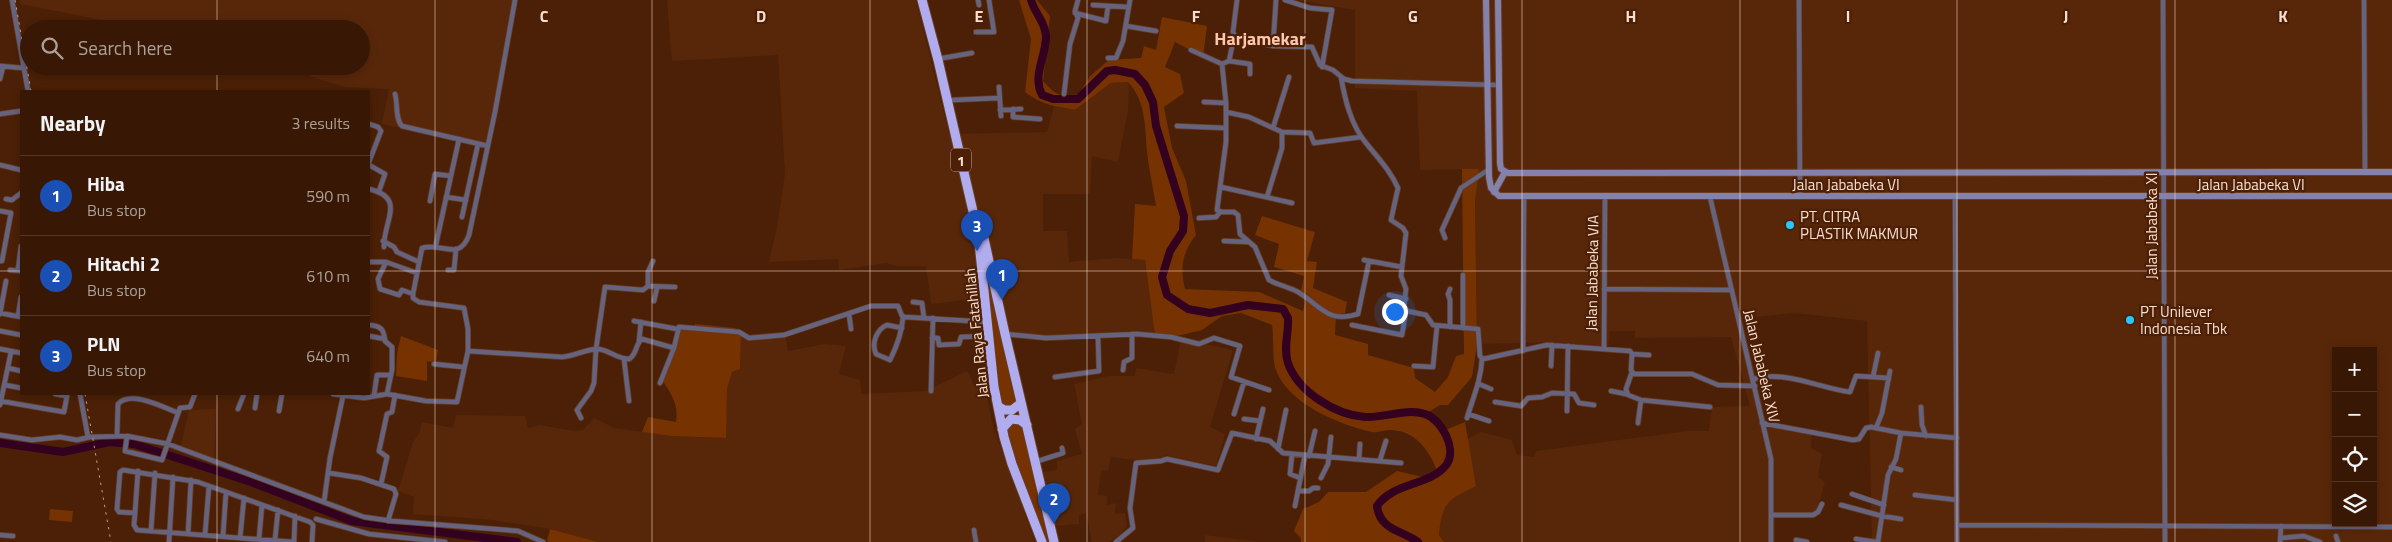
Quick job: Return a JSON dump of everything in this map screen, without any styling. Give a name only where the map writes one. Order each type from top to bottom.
[{"type":"highway","name":"Jalan Raya Fatahillah","points":[[922,0],[994,278],[1004,334],[1027,426]]},
{"type":"highway","name":"Jalan Raya Fatahillah","points":[[928,0],[953,100],[978,233],[988,336],[1002,429]]},
{"type":"highway","points":[[998,406],[1004,410],[1012,410],[1021,403]]},
{"type":"highway","points":[[1002,429],[1007,422],[1016,419],[1027,426]]},
{"type":"highway","name":"1","points":[[1027,426],[1054,542]]},
{"type":"highway","name":"1","points":[[1002,429],[1012,464],[1042,542]]},
{"type":"street","points":[[12,0],[20,45]]},
{"type":"street","points":[[324,502],[339,395],[364,398],[387,394],[426,401],[456,402],[468,351],[468,329],[464,308],[419,302],[413,298],[413,294],[421,251],[426,247],[456,249],[465,245],[469,235],[488,146],[515,0]]},
{"type":"street","points":[[976,32],[994,32],[989,0]]},
{"type":"street","points":[[1064,94],[1068,52],[1078,18],[1075,12],[1078,0]]},
{"type":"street","points":[[1108,58],[1117,58],[1126,26],[1127,7],[1130,0]]},
{"type":"street","points":[[1229,61],[1234,37],[1237,0]]},
{"type":"street","points":[[1273,46],[1276,0]]},
{"type":"street","points":[[1285,0],[1310,8],[1332,10],[1322,67]]},
{"type":"street","points":[[1486,0],[1488,170],[1494,192]]},
{"type":"street","points":[[1494,192],[1505,172],[1500,164],[1498,0]]},
{"type":"street","points":[[1799,0],[1800,194]]},
{"type":"street","name":"Jalan Jababeka XI","points":[[2163,0],[2165,542]]},
{"type":"street","points":[[2364,0],[2364,172]]},
{"type":"street","points":[[1093,5],[1127,7]]},
{"type":"street","points":[[1075,12],[1106,21],[1108,6]]},
{"type":"street","points":[[1126,26],[1156,31]]},
{"type":"street","points":[[1234,37],[1273,46],[1312,47],[1322,67],[1333,70],[1341,77],[1358,81],[1498,85]]},
{"type":"street","points":[[1191,50],[1222,64],[1229,61],[1250,64],[1250,74]]},
{"type":"street","points":[[943,58],[972,53]]},
{"type":"street","points":[[1220,212],[1217,205],[1221,187],[1226,128],[1222,64]]},
{"type":"street","points":[[0,79],[1,67],[20,68]]},
{"type":"street","points":[[25,75],[28,90]]},
{"type":"street","points":[[1273,128],[1289,77]]},
{"type":"street","points":[[1341,77],[1347,106],[1361,137],[1383,163],[1398,188],[1391,220],[1406,231],[1402,267],[1402,279],[1406,287],[1406,310],[1402,335],[1352,325]]},
{"type":"street","points":[[999,87],[1001,116]]},
{"type":"street","points":[[395,94],[400,124],[488,146]]},
{"type":"street","points":[[953,100],[999,98]]},
{"type":"street","points":[[1204,102],[1226,104]]},
{"type":"street","points":[[1012,109],[1013,118],[1040,118]]},
{"type":"street","points":[[1000,110],[1021,109]]},
{"type":"street","points":[[0,114],[20,111]]},
{"type":"street","points":[[1226,112],[1249,117],[1282,132],[1308,133],[1314,143],[1361,137]]},
{"type":"street","points":[[370,124],[378,127],[380,132],[370,161]]},
{"type":"street","points":[[1178,126],[1226,128]]},
{"type":"street","points":[[1267,197],[1282,148],[1282,132]]},
{"type":"street","points":[[436,244],[459,139]]},
{"type":"street","points":[[462,216],[478,144]]},
{"type":"street","points":[[0,165],[20,170]]},
{"type":"street","points":[[370,165],[385,174],[379,191]]},
{"type":"street","points":[[1445,238],[1442,230],[1444,222],[1461,188],[1488,170]]},
{"type":"street","name":"Jalan Jababeka VI","points":[[1505,172],[1799,174],[2392,172]]},
{"type":"street","points":[[430,201],[435,174],[451,176]]},
{"type":"street","points":[[1221,187],[1292,203]]},
{"type":"street","points":[[370,189],[379,191],[389,198],[390,206],[384,244],[394,246],[397,252],[419,262]]},
{"type":"street","name":"Jalan Jababeka VI","points":[[1494,192],[1499,196],[1524,197],[1710,197],[1800,194],[1955,197],[2163,195],[2392,196]]},
{"type":"street","points":[[6,199],[12,200],[20,194]]},
{"type":"street","points":[[446,196],[466,200]]},
{"type":"street","points":[[1523,351],[1524,197]]},
{"type":"street","name":"Jalan Jababeka VIA","points":[[1604,350],[1605,197]]},
{"type":"street","name":"Jalan Jababeka XIV","points":[[1710,197],[1772,463],[1771,542]]},
{"type":"street","points":[[1955,197],[1957,542]]},
{"type":"street","points":[[0,211],[11,213],[8,230],[2,246],[2,262],[0,261]]},
{"type":"street","points":[[1220,212],[1234,212],[1238,215],[1240,234],[1257,251],[1269,280],[1297,292],[1317,309],[1334,315],[1358,314],[1367,261],[1402,267]]},
{"type":"street","points":[[1199,218],[1216,217],[1220,212]]},
{"type":"street","points":[[0,229],[8,230]]},
{"type":"street","points":[[1224,241],[1249,242]]},
{"type":"street","points":[[448,270],[454,270],[456,249]]},
{"type":"street","points":[[10,270],[19,271],[20,258]]},
{"type":"street","points":[[648,286],[648,272],[653,261]]},
{"type":"street","points":[[370,262],[386,262],[417,274]]},
{"type":"street","points":[[386,262],[378,279],[381,282],[380,288],[399,295],[402,290],[413,294]]},
{"type":"street","points":[[1463,275],[1464,328]]},
{"type":"street","points":[[6,281],[2,287],[0,313],[19,317]]},
{"type":"street","points":[[581,418],[577,410],[591,391],[594,383],[596,349],[605,287],[642,290],[648,286],[657,288],[675,287]]},
{"type":"street","points":[[654,302],[657,288]]},
{"type":"street","points":[[1450,289],[1448,294],[1450,300],[1450,327]]},
{"type":"street","points":[[1604,289],[1732,290]]},
{"type":"street","points":[[1389,295],[1406,299]]},
{"type":"street","points":[[913,302],[923,304],[924,318]]},
{"type":"street","points":[[634,321],[677,329],[680,326],[739,332],[748,338],[770,338],[876,305],[896,305],[903,317],[902,328],[890,360],[876,354],[874,344],[879,330],[887,325],[902,328]]},
{"type":"street","points":[[1406,310],[1426,315],[1432,324],[1437,326],[1476,328],[1479,331],[1482,359],[1478,384],[1468,416],[1489,421]]},
{"type":"street","points":[[849,314],[851,329]]},
{"type":"street","points":[[903,317],[987,322]]},
{"type":"street","points":[[931,391],[933,318]]},
{"type":"street","points":[[468,351],[574,356],[596,349],[624,359],[632,358],[639,341],[641,322]]},
{"type":"street","points":[[370,325],[381,328],[393,349],[387,394]]},
{"type":"street","points":[[1414,366],[1433,367],[1437,326]]},
{"type":"street","points":[[660,383],[674,348],[677,329]]},
{"type":"street","points":[[0,331],[20,335]]},
{"type":"street","points":[[1004,334],[1046,338],[1132,334],[1171,337],[1199,344],[1214,338],[1239,346],[1230,376],[1269,390]]},
{"type":"street","points":[[1123,370],[1124,362],[1132,358],[1132,334]]},
{"type":"street","points":[[370,336],[385,338]]},
{"type":"street","points":[[932,338],[938,338],[939,345],[956,345],[959,344],[961,337],[988,336]]},
{"type":"street","points":[[1055,376],[1099,371],[1098,337]]},
{"type":"street","points":[[639,341],[644,340],[674,348]]},
{"type":"street","points":[[1551,366],[1552,345]]},
{"type":"street","points":[[1482,359],[1552,345],[1649,355]]},
{"type":"street","points":[[1567,411],[1568,346]]},
{"type":"street","points":[[0,349],[20,353]]},
{"type":"street","points":[[11,352],[1,403],[64,412],[66,396],[64,395]]},
{"type":"street","points":[[1873,377],[1878,353]]},
{"type":"street","points":[[1626,394],[1632,372],[1632,354]]},
{"type":"street","points":[[624,359],[629,401]]},
{"type":"street","points":[[434,364],[463,367]]},
{"type":"street","points":[[8,368],[20,371]]},
{"type":"street","points":[[1876,428],[1882,414],[1890,371]]},
{"type":"street","points":[[1632,372],[1657,375],[1692,374],[1718,385],[1755,386]]},
{"type":"street","points":[[374,395],[377,375],[391,375]]},
{"type":"street","points":[[1753,378],[1775,377],[1823,385],[1850,392],[1856,376],[1889,378]]},
{"type":"street","points":[[1234,414],[1244,382]]},
{"type":"street","points":[[1478,384],[1491,389]]},
{"type":"street","points":[[5,385],[20,388]]},
{"type":"street","points":[[1612,391],[1641,400],[1710,407]]},
{"type":"street","points":[[1495,402],[1521,406],[1528,398],[1566,393],[1574,394],[1579,402],[1594,406]]},
{"type":"street","points":[[80,395],[88,437]]},
{"type":"street","points":[[126,438],[125,451],[161,460],[181,407],[192,405],[195,395]]},
{"type":"street","points":[[238,409],[244,395]]},
{"type":"street","points":[[254,408],[256,395]]},
{"type":"street","points":[[279,410],[282,395]]},
{"type":"street","points":[[382,484],[387,457],[379,450],[387,414],[392,412],[395,395]]},
{"type":"street","points":[[117,436],[118,404],[121,401],[136,398],[178,413]]},
{"type":"street","points":[[1638,423],[1641,400]]},
{"type":"street","points":[[1921,407],[1922,425],[1926,436]]},
{"type":"street","points":[[1256,438],[1262,409]]},
{"type":"street","points":[[1278,448],[1286,410]]},
{"type":"street","points":[[1244,419],[1260,421]]},
{"type":"street","points":[[1762,423],[1853,440],[1859,439],[1866,428],[1957,438]]},
{"type":"street","points":[[1295,506],[1300,478],[1315,431]]},
{"type":"street","points":[[1116,542],[1133,528],[1130,508],[1136,463],[1161,462],[1167,459],[1218,470],[1231,433],[1270,441],[1282,452],[1292,454],[1401,463]]},
{"type":"street","points":[[1856,539],[1877,542],[1891,467],[1896,459],[1901,433]]},
{"type":"street","points":[[0,435],[32,440],[60,437],[77,440],[88,437],[117,436],[167,445],[364,517],[388,521],[518,531],[542,542]]},
{"type":"street","points":[[1321,478],[1328,464],[1331,437]]},
{"type":"street","points":[[1380,460],[1386,441]]},
{"type":"street","points":[[1358,460],[1360,444]]},
{"type":"street","points":[[1035,462],[1062,453],[1062,448]]},
{"type":"street","points":[[1292,454],[1290,474],[1300,478]]},
{"type":"street","points":[[1891,467],[1901,470]]},
{"type":"street","points":[[135,513],[119,512],[117,508],[120,472],[123,470],[191,480],[296,516],[312,523],[312,542]]},
{"type":"street","points":[[138,471],[135,513],[136,529],[294,542],[296,516]]},
{"type":"street","points":[[328,473],[382,484],[396,492],[388,521]]},
{"type":"street","points":[[151,531],[155,474]]},
{"type":"street","points":[[169,542],[173,476]]},
{"type":"street","points":[[188,534],[191,480]]},
{"type":"street","points":[[205,535],[209,486]]},
{"type":"street","points":[[1298,491],[1309,492],[1313,488],[1318,488]]},
{"type":"street","points":[[223,536],[226,492]]},
{"type":"street","points":[[1852,494],[1884,505]]},
{"type":"street","points":[[1915,494],[1957,500]]},
{"type":"street","points":[[240,538],[244,498]]},
{"type":"street","points":[[1771,515],[1813,515],[1818,512],[1822,504]]},
{"type":"street","points":[[259,539],[262,505]]},
{"type":"street","points":[[1841,505],[1901,519]]},
{"type":"street","points":[[275,540],[278,510]]},
{"type":"street","points":[[316,519],[369,534],[446,542]]},
{"type":"street","points":[[1958,525],[2392,527]]},
{"type":"street","points":[[2281,526],[2281,540],[2304,536],[2320,542]]},
{"type":"street","points":[[974,530],[976,542]]},
{"type":"street","points":[[6,542],[3,535],[13,536]]},
{"type":"street","points":[[1796,540],[1807,542]]},
{"type":"shaded area","points":[[20,0],[515,0],[488,146],[382,124],[389,89],[345,87],[309,76],[370,75],[370,20],[102,20],[21,4]]},
{"type":"shaded area","points":[[667,0],[916,0],[949,134],[1047,132],[1054,107],[1075,110],[1111,83],[1129,82],[1128,110],[1118,162],[1092,156],[1090,194],[1043,194],[1043,231],[1067,231],[1069,262],[1118,258],[1145,260],[1155,336],[1124,331],[1096,336],[1051,337],[1009,335],[1000,296],[931,304],[926,266],[898,266],[886,263],[839,270],[838,259],[769,262],[777,228],[785,173],[778,55],[672,61]]},
{"type":"shaded area","points":[[1019,0],[1037,0],[1050,16],[1043,81],[1055,92],[1062,95],[1079,94],[1090,76],[1109,60],[1141,58],[1144,46],[1156,50],[1162,17],[1207,26],[1203,57],[1175,42],[1165,67],[1180,74],[1184,93],[1164,107],[1172,148],[1186,181],[1196,235],[1191,241],[1183,261],[1185,289],[1259,292],[1303,311],[1307,294],[1301,291],[1304,276],[1274,267],[1279,244],[1255,235],[1262,216],[1315,232],[1307,261],[1317,262],[1313,288],[1347,302],[1345,313],[1336,315],[1335,335],[1368,344],[1368,355],[1414,368],[1415,378],[1435,392],[1448,377],[1456,356],[1464,354],[1462,169],[1479,169],[1475,201],[1477,344],[1472,377],[1448,405],[1440,405],[1425,414],[1437,420],[1443,431],[1465,422],[1476,486],[1448,503],[1440,524],[1439,535],[1444,542],[1301,542],[1301,538],[1294,531],[1303,509],[1319,502],[1328,492],[1366,492],[1397,471],[1427,478],[1438,473],[1431,458],[1421,444],[1408,434],[1391,430],[1372,432],[1359,429],[1331,418],[1303,403],[1282,382],[1276,370],[1272,325],[1241,313],[1222,316],[1202,330],[1173,337],[1155,336],[1145,260],[1132,259],[1135,204],[1156,206],[1148,159],[1144,115],[1138,98],[1128,82],[1111,83],[1075,110],[1048,104],[1025,92],[1031,39]]},
{"type":"shaded area","points":[[1296,0],[2392,0],[2392,542],[1872,542],[1867,321],[1795,313],[1742,318],[1767,426],[1812,434],[1811,448],[1822,454],[1818,477],[1825,482],[1816,513],[1775,514],[1775,542],[1444,542],[1439,535],[1441,514],[1452,498],[1476,485],[1467,439],[1481,432],[1512,440],[1517,455],[1534,457],[1536,451],[1688,431],[1709,431],[1712,407],[1750,406],[1731,337],[1635,338],[1635,331],[1610,331],[1608,348],[1553,342],[1477,344],[1475,201],[1478,169],[1420,170],[1417,91],[1355,88],[1355,10]]},
{"type":"shaded area","points":[[962,144],[994,278],[1019,406],[1001,408],[980,242],[958,145]]},
{"type":"shaded area","points":[[695,324],[735,328],[741,335],[740,369],[732,372],[727,389],[726,438],[672,436],[642,432],[648,417],[676,422],[675,405],[662,380],[676,327],[694,328]]},
{"type":"shaded area","points":[[785,332],[788,351],[825,344],[846,346],[839,374],[860,380],[861,394],[926,391],[967,371],[974,385],[985,387],[993,426],[1035,542],[597,542],[550,529],[493,520],[413,514],[414,497],[398,491],[413,442],[419,434],[422,422],[453,428],[456,415],[525,416],[528,428],[540,425],[574,431],[583,430],[594,418],[614,428],[672,436],[725,438],[727,389],[732,372],[740,369],[741,335]]},
{"type":"shaded area","points":[[401,336],[438,350],[436,363],[427,361],[427,381],[396,376],[397,353]]},
{"type":"shaded area","points":[[1181,339],[1197,345],[1205,344],[1233,350],[1210,427],[1225,434],[1216,466],[1166,455],[1159,463],[1111,457],[1108,470],[1101,471],[1098,495],[1107,496],[1107,505],[1116,503],[1115,514],[1125,513],[1127,526],[1121,534],[1109,542],[1092,542],[1086,513],[1079,515],[1079,524],[1055,526],[1042,472],[1057,470],[1057,461],[1082,454],[1075,429],[1082,424],[1074,384],[1108,376],[1135,376],[1136,368],[1174,374]]},
{"type":"shaded area","points":[[216,409],[214,462],[180,450],[189,410]]},
{"type":"shaded area","points":[[1024,422],[1054,542],[1042,542],[1029,511],[1004,425]]},
{"type":"shaded area","points":[[50,509],[73,511],[72,522],[49,520]]},
{"type":"shaded area","points":[[550,529],[598,542],[550,542],[547,541]]},
{"type":"shaded area","points":[[1205,535],[1259,542],[1205,542]]},
{"type":"waterway","points":[[1031,0],[1044,26],[1046,36],[1038,80],[1042,95],[1053,99],[1078,99],[1107,71],[1115,70],[1135,74],[1145,85],[1153,102],[1156,126],[1184,216],[1183,231],[1170,251],[1162,277],[1167,295],[1188,309],[1210,313],[1248,305],[1283,309],[1288,318],[1286,352],[1288,363],[1300,383],[1319,400],[1342,412],[1365,417],[1418,412],[1431,417],[1442,428],[1449,442],[1450,457],[1447,464],[1432,476],[1392,492],[1377,506],[1382,520],[1387,525],[1418,542]]},
{"type":"waterway","points":[[0,443],[63,452],[109,442],[134,444],[251,482],[352,521],[517,542]]},
{"type":"railway","points":[[15,0],[20,28]]},
{"type":"railway","points":[[28,75],[31,90]]},
{"type":"railway","points":[[85,395],[111,542]]},
{"type":"place","name":"PT. CITRA PLASTIK MAKMUR","points":[[1790,225]]},
{"type":"place","name":"PLN","points":[[977,251]]},
{"type":"place","name":"Hiba","points":[[1002,300]]},
{"type":"place","name":"PT Unilever Indonesia Tbk","points":[[2130,320]]},
{"type":"place","name":"Hitachi 2","points":[[1054,524]]},
{"type":"district","name":"Harjamekar","points":[[1260,38]]}]
